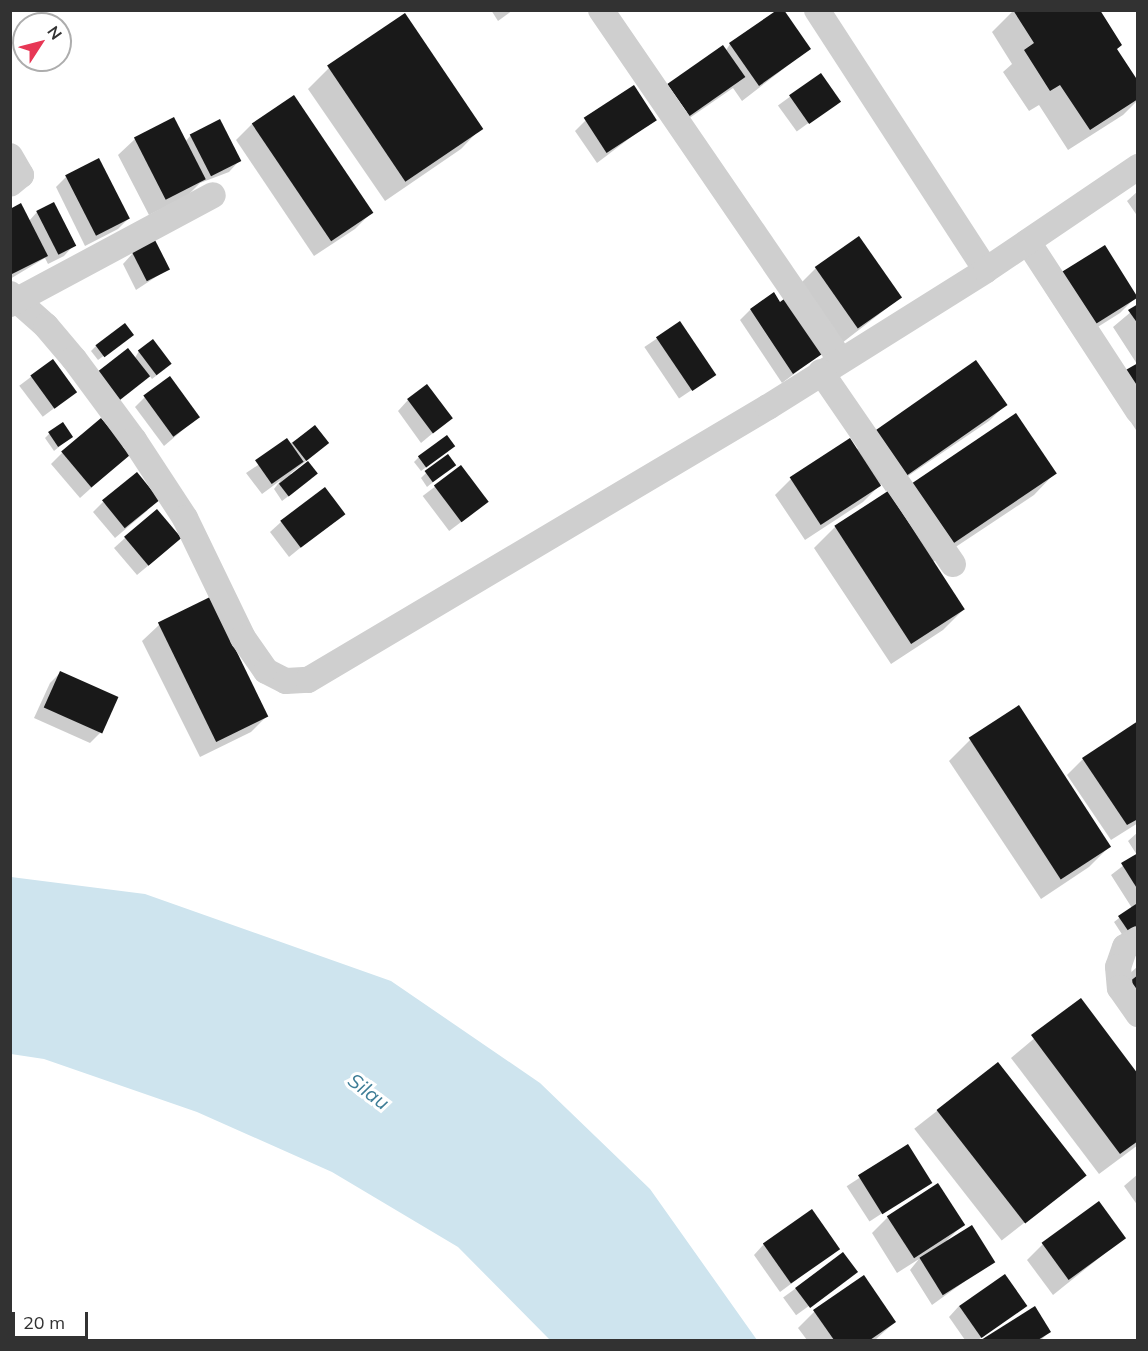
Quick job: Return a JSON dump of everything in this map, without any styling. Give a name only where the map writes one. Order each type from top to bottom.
[{"type":"street","points":[[601,10],[830,366],[952,564]]},
{"type":"street","points":[[817,10],[986,270]]},
{"type":"street","points":[[10,156],[21,175],[10,184]]},
{"type":"street","points":[[213,195],[12,300],[46,326],[74,359],[134,440],[185,518],[243,638],[266,671],[286,681],[308,680],[329,669],[986,270],[1137,167]]},
{"type":"street","points":[[1028,242],[1137,411]]},
{"type":"street","points":[[1137,939],[1125,947],[1118,973],[1120,988],[1137,1014]]},
{"type":"water","name":"Silau","points":[[11,877],[145,894],[391,981],[540,1083],[650,1189],[757,1340],[550,1340],[458,1247],[332,1172],[197,1112],[44,1059],[11,1054]]},
{"type":"building","points":[[777,10],[784,10],[811,49],[759,86],[729,43]]},
{"type":"building","points":[[1013,10],[1100,10],[1122,45],[1117,49],[1138,81],[1138,99],[1090,130],[1060,85],[1050,91],[1024,50],[1034,43]]},
{"type":"building","points":[[405,13],[483,129],[405,182],[327,66]]},
{"type":"building","points":[[723,45],[745,77],[690,116],[667,84]]},
{"type":"building","points":[[821,73],[841,102],[809,124],[789,95]]},
{"type":"building","points":[[634,85],[657,120],[607,153],[584,118]]},
{"type":"building","points":[[294,95],[373,213],[331,241],[252,124]]},
{"type":"building","points":[[174,117],[206,179],[166,200],[134,137]]},
{"type":"building","points":[[220,119],[241,161],[211,176],[190,134]]},
{"type":"building","points":[[99,158],[130,219],[96,236],[65,175]]},
{"type":"building","points":[[54,202],[76,246],[58,255],[36,211]]},
{"type":"building","points":[[21,203],[48,256],[10,275],[10,209]]},
{"type":"building","points":[[859,236],[902,297],[858,328],[815,267]]},
{"type":"building","points":[[155,240],[170,269],[147,281],[132,252]]},
{"type":"building","points":[[1105,245],[1138,298],[1092,326],[1059,274]]},
{"type":"building","points":[[774,292],[780,302],[788,296],[825,352],[793,374],[750,309]]},
{"type":"building","points":[[1138,304],[1138,324],[1128,310]]},
{"type":"building","points":[[680,321],[716,375],[692,391],[656,337]]},
{"type":"building","points":[[125,323],[134,335],[104,357],[95,345]]},
{"type":"building","points":[[153,339],[172,364],[156,375],[138,350]]},
{"type":"building","points":[[128,348],[150,376],[115,403],[93,375]]},
{"type":"building","points":[[53,359],[77,392],[54,409],[30,375]]},
{"type":"building","points":[[976,360],[1008,405],[904,477],[873,432]]},
{"type":"building","points":[[1138,363],[1138,393],[1124,371]]},
{"type":"building","points":[[170,376],[200,417],[173,437],[143,395]]},
{"type":"building","points":[[427,384],[453,418],[433,433],[407,399]]},
{"type":"building","points":[[1016,413],[1057,474],[950,546],[909,485]]},
{"type":"building","points":[[101,418],[131,454],[91,487],[61,451]]},
{"type":"building","points":[[63,422],[73,437],[58,447],[48,432]]},
{"type":"building","points":[[315,425],[329,443],[306,461],[292,443]]},
{"type":"building","points":[[447,435],[455,446],[426,467],[418,456]]},
{"type":"building","points":[[287,438],[304,462],[272,484],[255,460]]},
{"type":"building","points":[[850,438],[881,486],[821,525],[790,477]]},
{"type":"building","points":[[448,454],[456,465],[433,482],[425,471]]},
{"type":"building","points":[[308,461],[318,474],[289,496],[279,484]]},
{"type":"building","points":[[461,465],[489,502],[462,522],[434,485]]},
{"type":"building","points":[[137,472],[160,500],[125,528],[102,500]]},
{"type":"building","points":[[325,487],[345,514],[301,548],[280,521]]},
{"type":"building","points":[[888,491],[965,609],[911,644],[834,526]]},
{"type":"building","points":[[157,509],[181,538],[148,566],[124,537]]},
{"type":"building","points":[[210,597],[268,717],[216,742],[158,622]]},
{"type":"building","points":[[60,671],[118,697],[102,734],[44,708]]},
{"type":"building","points":[[1019,705],[1111,847],[1061,879],[969,738]]},
{"type":"building","points":[[1138,721],[1138,819],[1127,825],[1082,758]]},
{"type":"building","points":[[1138,853],[1138,890],[1121,863]]},
{"type":"building","points":[[1136,904],[1138,930],[1131,935],[1118,916]]},
{"type":"building","points":[[1138,975],[1138,1002],[1125,985]]},
{"type":"building","points":[[1081,998],[1138,1074],[1138,1141],[1120,1154],[1031,1035]]},
{"type":"building","points":[[998,1062],[1087,1175],[1025,1223],[937,1110]]},
{"type":"building","points":[[908,1144],[932,1183],[882,1214],[858,1175]]},
{"type":"building","points":[[938,1183],[965,1225],[914,1258],[887,1216]]},
{"type":"building","points":[[1099,1201],[1126,1238],[1069,1280],[1042,1243]]},
{"type":"building","points":[[812,1209],[840,1249],[791,1284],[763,1243]]},
{"type":"building","points":[[972,1225],[995,1262],[943,1295],[919,1258]]},
{"type":"building","points":[[843,1252],[858,1272],[810,1308],[795,1288]]},
{"type":"building","points":[[1005,1274],[1027,1306],[981,1338],[959,1306]]},
{"type":"building","points":[[864,1275],[896,1322],[870,1340],[834,1340],[813,1310]]},
{"type":"building","points":[[1035,1306],[1051,1332],[1038,1340],[981,1340]]}]
